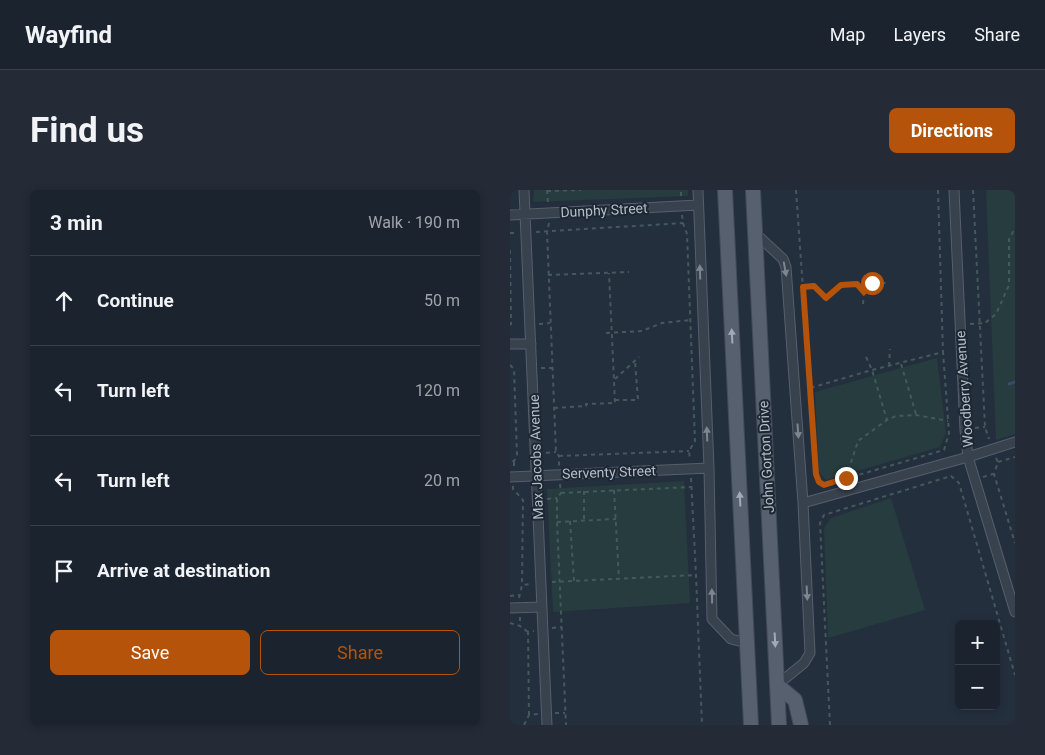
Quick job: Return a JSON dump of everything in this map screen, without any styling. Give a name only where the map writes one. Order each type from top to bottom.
[{"type":"main road","name":"John Gorton Drive","points":[[753,190],[779,725]]},
{"type":"main road","name":"John Gorton Drive","points":[[726,193],[751,725]]},
{"type":"main road","points":[[777,685],[795,700],[801,725]]},
{"type":"street","name":"Max Jacobs Avenue","points":[[524,190],[547,725]]},
{"type":"street","points":[[698,190],[709,468],[712,618],[731,639],[747,643]]},
{"type":"street","name":"Woodberry Avenue","points":[[954,190],[965,430],[968,457],[1015,612]]},
{"type":"street","name":"Dunphy Street","points":[[510,215],[698,205]]},
{"type":"street","points":[[755,233],[783,259],[786,266],[803,503],[810,653],[804,663],[777,685]]},
{"type":"street","points":[[510,344],[531,344]]},
{"type":"street","points":[[803,503],[1015,442]]},
{"type":"street","name":"Serventy Street","points":[[510,477],[709,468]]},
{"type":"street","points":[[510,608],[542,607]]},
{"type":"path","points":[[547,192],[581,190]]},
{"type":"path","points":[[796,190],[816,474],[819,482],[824,485],[944,450],[949,433],[943,352],[938,190]]},
{"type":"path","points":[[972,190],[985,427]]},
{"type":"path","points":[[547,232],[683,224],[687,234],[695,441],[689,451],[559,456],[556,452],[548,275],[547,232],[549,225]]},
{"type":"path","points":[[984,323],[996,314],[1009,284],[1008,239],[1015,228]]},
{"type":"path","points":[[510,250],[512,324],[510,325]]},
{"type":"path","points":[[548,275],[628,272]]},
{"type":"path","points":[[609,273],[615,400]]},
{"type":"path","points":[[863,304],[864,292],[872,283],[887,283]]},
{"type":"path","points":[[803,287],[814,286],[826,298],[841,285],[857,284],[864,292]]},
{"type":"path","points":[[606,333],[642,330],[662,323],[691,320]]},
{"type":"path","points":[[890,350],[890,366]]},
{"type":"path","points":[[810,388],[943,352]]},
{"type":"path","points":[[614,380],[639,357]]},
{"type":"path","points":[[866,357],[872,370],[887,420]]},
{"type":"path","points":[[554,408],[615,403],[615,400],[638,400],[635,360]]},
{"type":"path","points":[[901,364],[916,415]]},
{"type":"path","points":[[510,365],[514,369],[517,455],[514,461],[510,461]]},
{"type":"path","points":[[846,478],[858,441],[887,420],[896,416],[916,415],[948,421]]},
{"type":"path","points":[[1015,457],[998,462],[994,474],[1015,543]]},
{"type":"path","points":[[690,469],[702,725]]},
{"type":"path","points":[[830,725],[820,523],[824,515],[951,476],[959,483],[1015,676]]},
{"type":"path","points":[[566,725],[557,498],[561,493],[584,491],[691,487]]},
{"type":"path","points":[[510,489],[513,489],[523,500],[522,585],[519,595],[510,596]]},
{"type":"path","points":[[614,490],[619,579]]},
{"type":"path","points":[[584,491],[584,520]]},
{"type":"path","points":[[557,522],[616,519]]},
{"type":"path","points":[[570,521],[574,581]]},
{"type":"path","points":[[522,585],[541,582],[696,575]]},
{"type":"path","points":[[510,623],[520,626],[528,632],[562,627]]},
{"type":"path","points":[[528,632],[529,715]]},
{"type":"green space","points":[[534,190],[688,190],[688,196],[533,202]]},
{"type":"green space","points":[[986,190],[1015,190],[1015,434],[996,440]]},
{"type":"green space","points":[[937,358],[946,433],[940,447],[826,480],[819,472],[815,392]]},
{"type":"green space","points":[[684,481],[690,603],[553,612],[547,489]]},
{"type":"green space","points":[[891,498],[925,610],[828,638],[824,528],[831,518]]},
{"type":"waterway","points":[[1009,384],[1015,382]]},
{"type":"route","points":[[846,478],[824,485],[819,482],[816,474],[803,287],[814,286],[826,298],[841,285],[857,284],[864,292],[872,283]]}]
